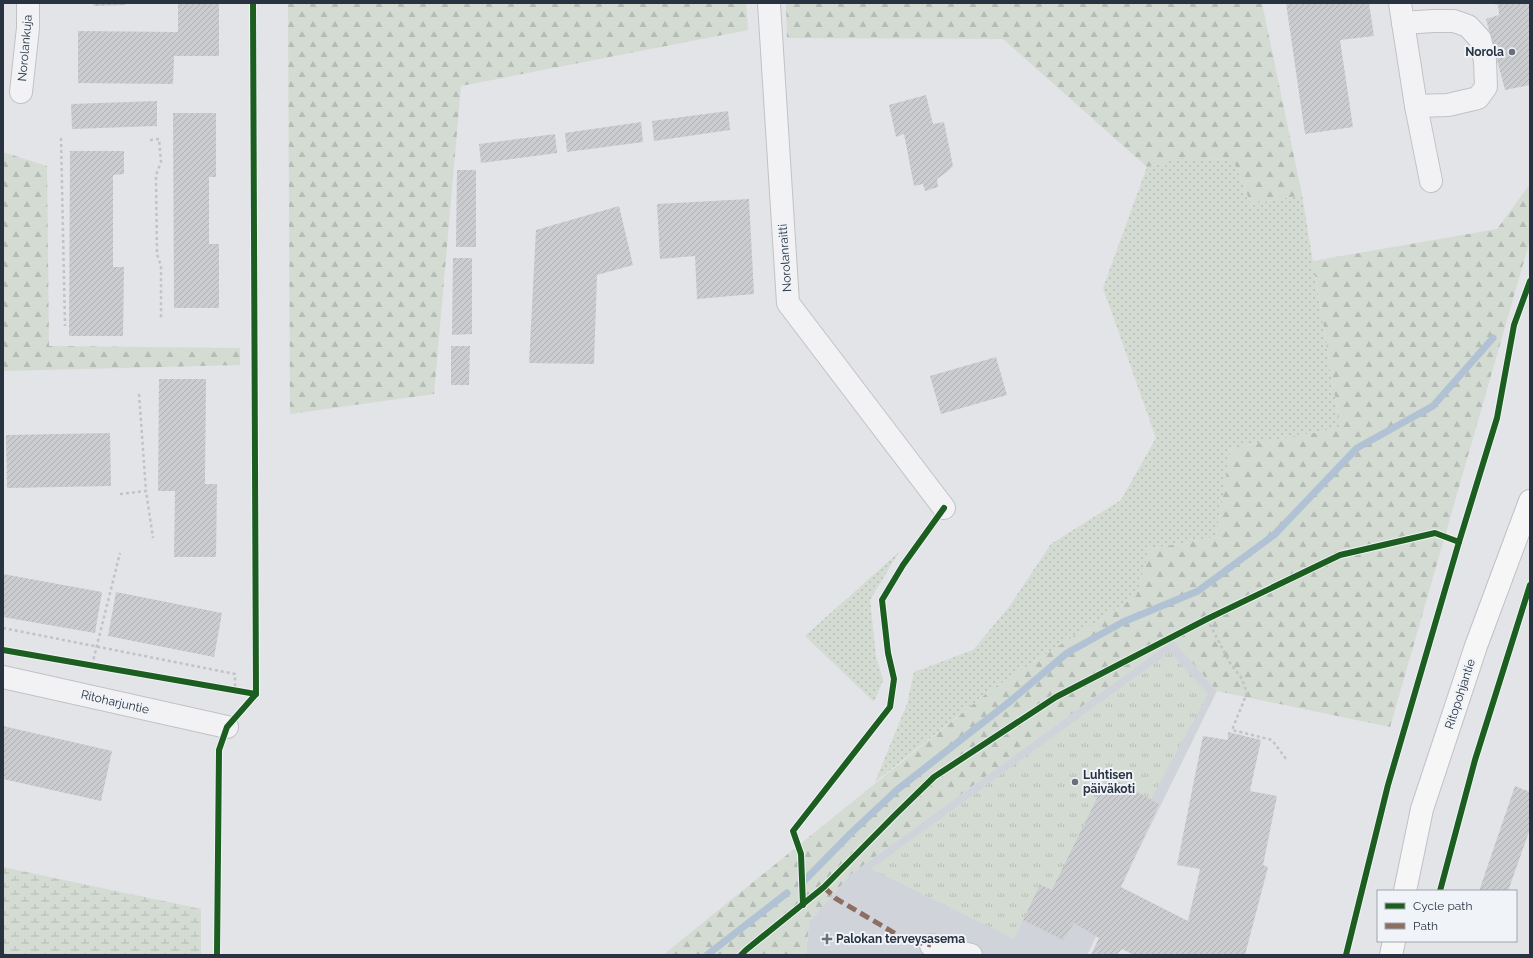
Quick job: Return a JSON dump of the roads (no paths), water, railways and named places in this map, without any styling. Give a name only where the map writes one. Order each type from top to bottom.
[{"type":"main road","name":"Ritopohjantie","points":[[1405,890],[1422,809],[1476,646],[1530,501]]},
{"type":"main road","points":[[1391,955],[1394,942]]},
{"type":"street","name":"Norolankuja","points":[[21,92],[28,28],[28,3]]},
{"type":"street","name":"Norolanraitti","points":[[769,3],[788,303],[944,508]]},
{"type":"street","points":[[1416,106],[1448,105],[1478,98],[1486,87],[1486,61],[1480,39],[1468,26],[1454,21],[1433,21],[1402,13],[1416,106],[1431,181]]},
{"type":"street","name":"Ritoharjuntie","points":[[3,677],[227,727]]},
{"type":"street","points":[[931,945],[971,955]]},
{"type":"waterway","points":[[805,880],[851,833],[898,789],[1008,703],[1067,653],[1123,622],[1198,591],[1274,535],[1357,448],[1433,406],[1493,338]]},
{"type":"waterway","points":[[707,955],[787,893]]},
{"type":"place","name":"Norola","points":[[1512,52]]},
{"type":"place","name":"Luhtisen päiväkoti","points":[[1075,782]]},
{"type":"place","name":"Palokan terveysasema","points":[[827,939]]}]
